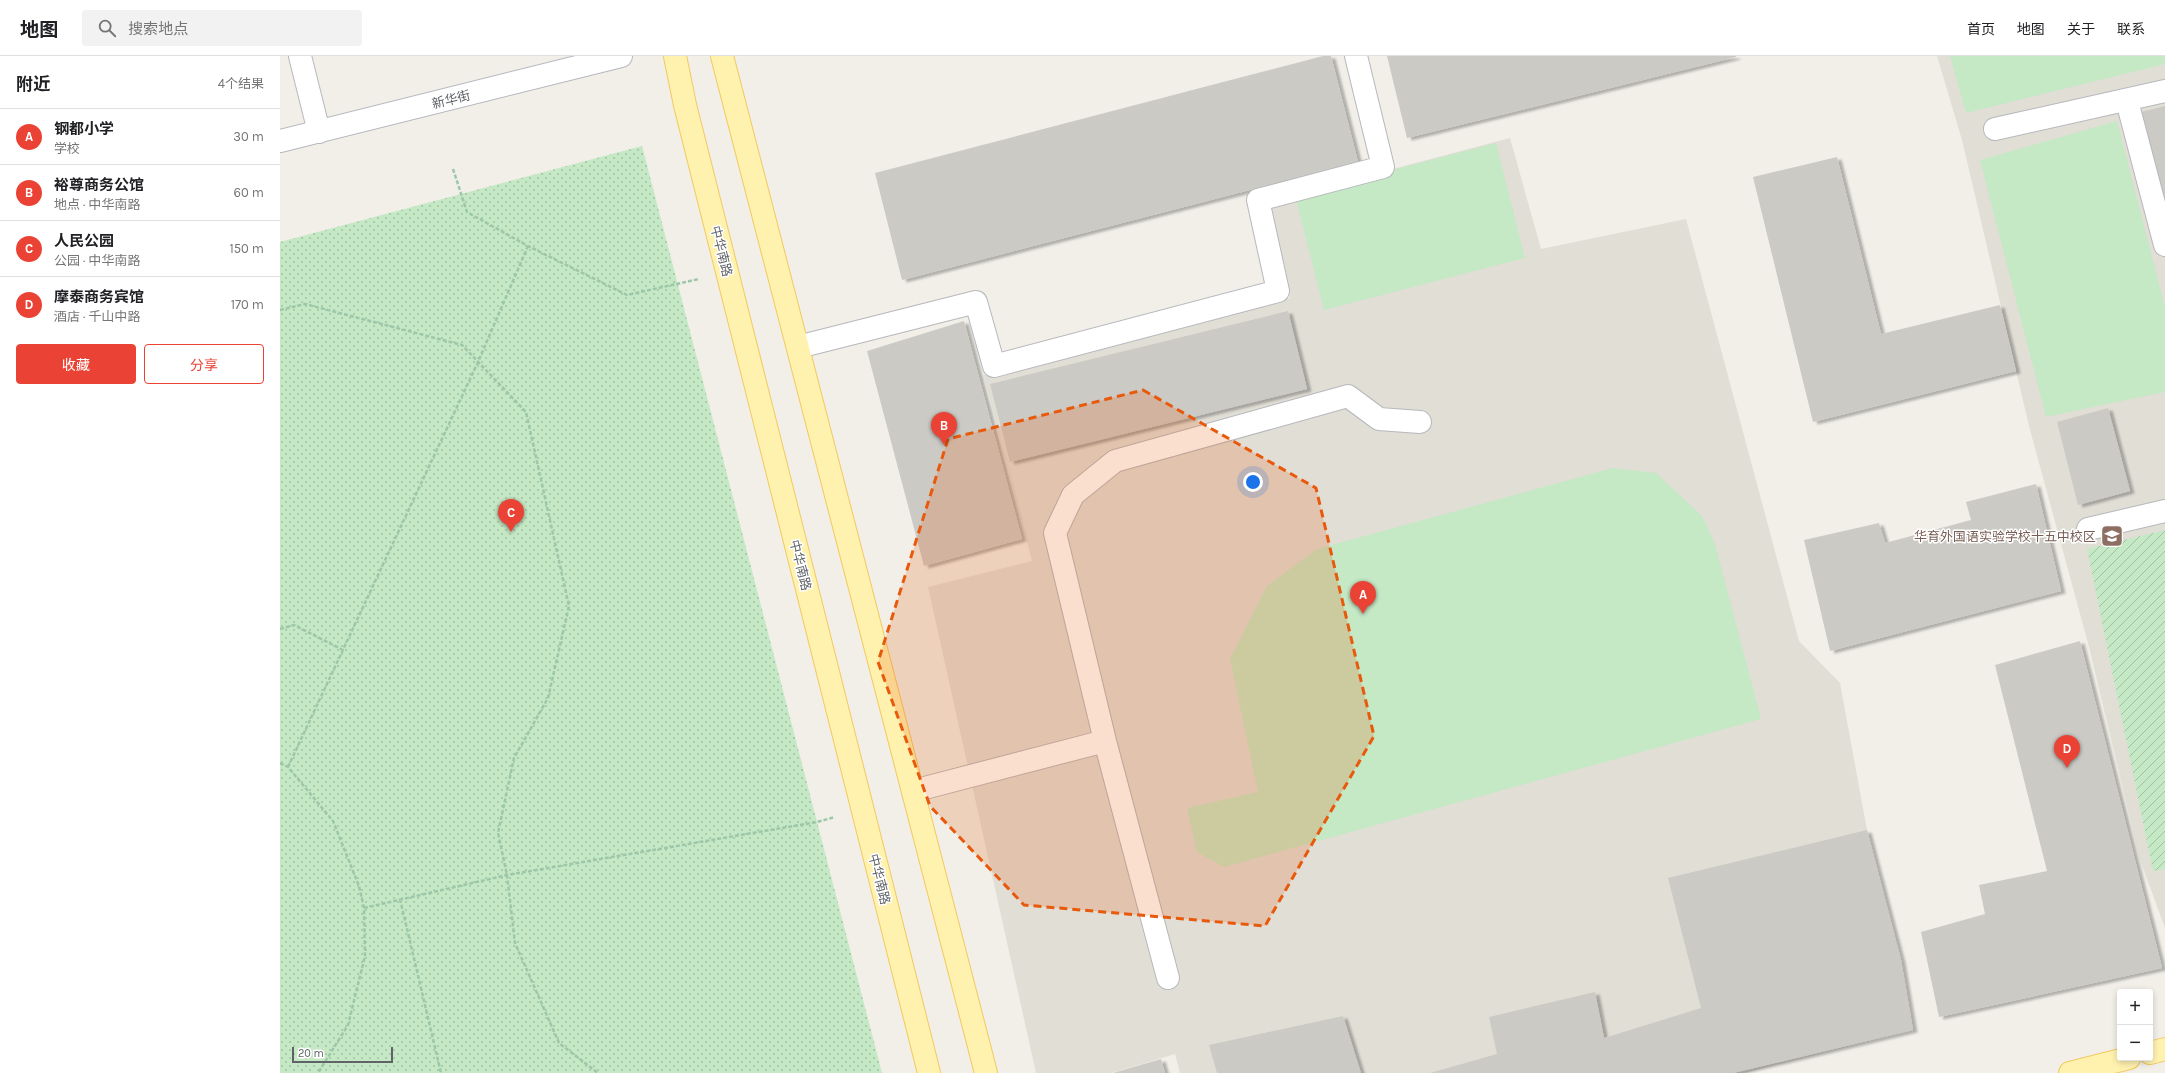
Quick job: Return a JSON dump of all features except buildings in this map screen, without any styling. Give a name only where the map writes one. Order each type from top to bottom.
[{"type":"main road","name":"中华南路","points":[[675,56],[685,105],[929,1073]]},
{"type":"main road","points":[[722,56],[986,1073]]},
{"type":"main road","points":[[2153,1052],[2165,1049]]},
{"type":"main road","points":[[2070,1073],[2117,1061]]},
{"type":"street","points":[[300,56],[319,132]]},
{"type":"street","name":"新华街","points":[[280,142],[622,56]]},
{"type":"street","points":[[798,347],[976,302],[994,366],[1278,291],[1258,200],[1383,167],[1356,56]]},
{"type":"street","points":[[1995,129],[2127,101],[2165,91]]},
{"type":"street","points":[[2127,101],[2163,231]]},
{"type":"street","points":[[1168,978],[1105,741],[1055,534],[1073,495],[1115,461],[1348,396],[1379,419],[1420,422]]},
{"type":"street","points":[[2088,529],[2165,511]]},
{"type":"street","points":[[913,791],[1105,741]]},
{"type":"path","points":[[453,169],[467,212],[528,246],[627,295],[727,272]]},
{"type":"path","points":[[288,767],[478,362],[528,246]]},
{"type":"path","points":[[280,310],[305,304],[462,345],[526,412],[569,606],[548,698],[514,758],[498,833],[507,875],[515,943],[559,1043],[598,1073]]},
{"type":"path","points":[[280,629],[294,625],[343,650]]},
{"type":"path","points":[[280,763],[288,767],[333,820],[359,886],[364,908],[365,956],[348,1025],[318,1073]]},
{"type":"path","points":[[364,908],[507,875],[817,822],[862,808]]},
{"type":"path","points":[[400,899],[441,1073]]},
{"type":"highlighted area","points":[[1143,390],[1316,488],[1374,736],[1265,926],[1024,905],[930,806],[878,662],[948,439]]},
{"type":"shaded area","name":"华育外国语实验学校十五中校区","points":[[1937,56],[2165,56],[2165,928],[2140,860],[2089,647],[2029,426],[1962,140]]},
{"type":"shaded area","points":[[1510,138],[1541,249],[1686,219],[1799,641],[1840,683],[1867,830],[1901,960],[1913,1030],[1745,1073],[1180,1073],[1175,1054],[1112,1073],[1036,1073],[928,587],[1032,561],[984,375],[1290,298],[1269,204],[1295,195]]},
{"type":"green space","points":[[1950,56],[2165,56],[2165,64],[1966,113]]},
{"type":"green space","points":[[2117,121],[2165,307],[2165,392],[2046,417],[1980,160]]},
{"type":"green space","points":[[1496,143],[1525,258],[1324,310],[1295,195]]},
{"type":"green space","points":[[642,146],[882,1073],[280,1073],[280,242]]},
{"type":"green space","points":[[1613,468],[1656,473],[1702,516],[1715,544],[1761,719],[1224,867],[1197,852],[1187,808],[1258,792],[1230,659],[1267,586],[1317,549]]},
{"type":"green space","points":[[2165,530],[2165,869],[2153,871],[2087,549]]},
{"type":"place","name":"裕尊商务公馆","points":[[944,445]]},
{"type":"place","name":"人民公园","points":[[511,532]]},
{"type":"place","name":"华育外国语实验学校十五中校区","points":[[2112,536]]},
{"type":"place","name":"钢都小学","points":[[1363,614]]},
{"type":"place","name":"摩泰商务宾馆","points":[[2067,768]]}]
